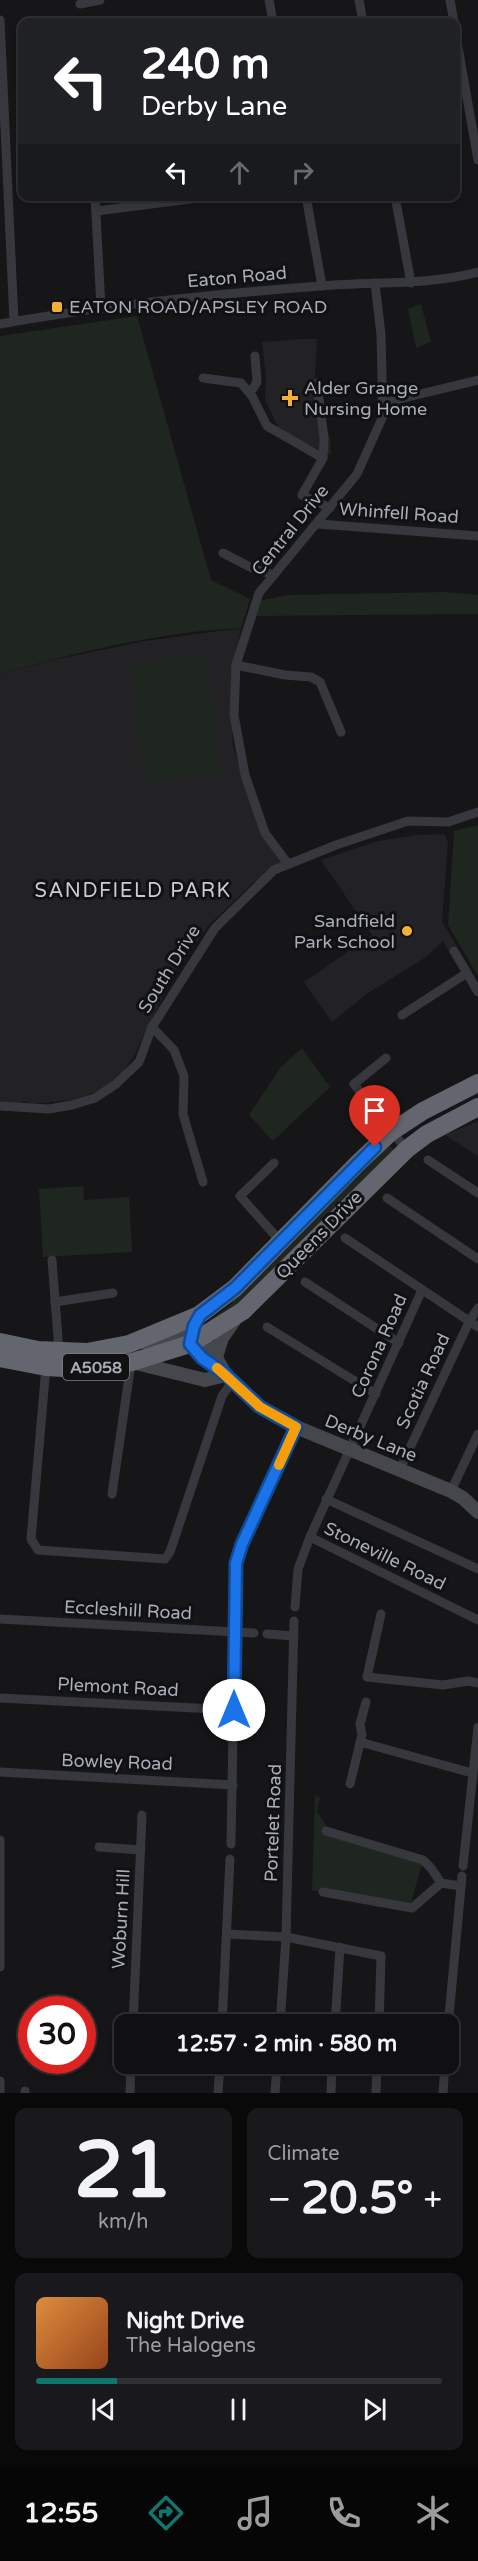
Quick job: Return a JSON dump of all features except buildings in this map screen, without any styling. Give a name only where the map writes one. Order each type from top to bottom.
[{"type":"highway","name":"Queens Drive","points":[[0,1342],[59,1351],[87,1352],[129,1344],[200,1315],[235,1288],[391,1132],[423,1111],[478,1083]]},
{"type":"highway","name":"Queens Drive","points":[[0,1358],[46,1367],[81,1369],[131,1362],[193,1340],[238,1315],[407,1149],[446,1123],[478,1107]]},
{"type":"street","points":[[80,4],[100,0]]},
{"type":"street","points":[[269,0],[272,18]]},
{"type":"street","points":[[359,0],[362,18]]},
{"type":"street","points":[[450,0],[453,18]]},
{"type":"street","points":[[0,20],[14,321]]},
{"type":"street","points":[[460,59],[478,160]]},
{"type":"street","points":[[95,201],[101,307]]},
{"type":"street","points":[[96,211],[175,201]]},
{"type":"street","points":[[307,201],[322,286]]},
{"type":"street","points":[[396,201],[411,283]]},
{"type":"street","name":"Eaton Road","points":[[0,324],[101,307],[322,286],[446,280],[478,272]]},
{"type":"street","name":"Central Drive","points":[[288,864],[265,833],[245,775],[234,715],[236,665],[259,593],[357,474],[383,416],[381,335],[375,283]]},
{"type":"street","points":[[250,393],[257,382],[255,356]]},
{"type":"street","points":[[202,378],[241,383],[250,393],[267,426],[323,458]]},
{"type":"street","points":[[382,403],[478,380]]},
{"type":"street","points":[[317,383],[324,438],[323,458],[302,495],[330,508]]},
{"type":"street","name":"Whinfell Road","points":[[318,524],[478,536]]},
{"type":"street","points":[[223,553],[252,568],[274,575]]},
{"type":"street","points":[[236,665],[285,675],[311,677],[320,682],[341,732]]},
{"type":"street","name":"South Drive","points":[[0,1106],[49,1109],[72,1105],[95,1098],[116,1084],[139,1062],[152,1027],[215,928],[274,870],[408,821],[448,822],[478,812]]},
{"type":"street","points":[[454,951],[478,992]]},
{"type":"street","points":[[402,1015],[467,973]]},
{"type":"street","points":[[152,1027],[174,1050],[184,1076],[183,1114],[203,1182]]},
{"type":"street","points":[[386,1058],[354,1084],[407,1149]]},
{"type":"street","points":[[428,1160],[478,1193]]},
{"type":"street","points":[[274,1163],[240,1196],[281,1242]]},
{"type":"street","points":[[387,1198],[478,1259]]},
{"type":"street","points":[[345,1238],[478,1327]]},
{"type":"street","points":[[52,1260],[59,1351]]},
{"type":"street","points":[[304,1282],[399,1343]]},
{"type":"street","name":"Corona Road","points":[[349,1449],[422,1290]]},
{"type":"street","points":[[55,1302],[113,1293]]},
{"type":"street","name":"Scotia Road","points":[[400,1469],[469,1322],[478,1308]]},
{"type":"street","name":"Queens Drive","points":[[193,1340],[200,1315]]},
{"type":"street","points":[[216,1357],[222,1338],[238,1315]]},
{"type":"street","points":[[267,1327],[376,1394]]},
{"type":"street","name":"A5058","points":[[129,1344],[193,1340]]},
{"type":"street","name":"Derby Lane","points":[[193,1340],[209,1346],[227,1377]]},
{"type":"street","name":"Derby Lane","points":[[193,1340],[207,1362],[260,1407],[296,1427],[451,1491],[464,1498],[478,1512]]},
{"type":"street","points":[[112,1494],[131,1362]]},
{"type":"street","name":"Queens Drive","points":[[131,1362],[205,1380],[227,1377]]},
{"type":"street","points":[[46,1367],[31,1539],[38,1550],[45,1551],[165,1558],[170,1552],[227,1377]]},
{"type":"street","points":[[231,1844],[236,1563],[242,1544],[296,1427]]},
{"type":"street","points":[[451,1491],[478,1434]]},
{"type":"street","points":[[295,1607],[298,1569],[349,1449]]},
{"type":"street","points":[[326,1499],[478,1569]]},
{"type":"street","name":"Stoneville Road","points":[[310,1537],[478,1620]]},
{"type":"street","points":[[381,1614],[367,1677],[443,1685],[468,1681],[478,1683]]},
{"type":"street","name":"Eccleshill Road","points":[[0,1619],[254,1633]]},
{"type":"street","name":"Portelet Road","points":[[281,2014],[286,1937],[294,1621]]},
{"type":"street","points":[[267,1634],[294,1636]]},
{"type":"street","name":"Plemont Road","points":[[0,1698],[234,1710]]},
{"type":"street","points":[[350,1784],[362,1735],[360,1724],[366,1702]]},
{"type":"street","points":[[463,1866],[478,1727]]},
{"type":"street","points":[[360,1742],[472,1773]]},
{"type":"street","name":"Bowley Road","points":[[0,1772],[233,1785]]},
{"type":"street","name":"Woburn Hill","points":[[133,2014],[142,1815]]},
{"type":"street","points":[[326,1831],[423,1860],[441,1883]]},
{"type":"street","points":[[0,1839],[0,1967]]},
{"type":"street","points":[[99,1847],[141,1850]]},
{"type":"street","points":[[223,2014],[230,1859]]},
{"type":"street","points":[[323,1892],[412,1908],[441,1883],[462,1881],[449,2014]]},
{"type":"street","points":[[227,1934],[286,1937],[381,1956],[379,2014]]},
{"type":"street","points":[[336,2014],[340,1947]]},
{"type":"street","points":[[130,2093],[131,2074]]},
{"type":"street","points":[[218,2093],[219,2074]]},
{"type":"street","points":[[275,2093],[276,2074]]},
{"type":"street","points":[[330,2093],[331,2074]]},
{"type":"street","points":[[376,2093],[377,2074]]},
{"type":"street","points":[[443,2093],[444,2074]]},
{"type":"street","points":[[0,2081],[0,2093]]},
{"type":"shaded area","points":[[421,304],[431,342],[416,348],[408,309]]},
{"type":"shaded area","points":[[137,316],[211,580],[250,599],[241,628],[180,634],[119,644],[0,674],[0,336]]},
{"type":"shaded area","name":"Alder Grange Nursing Home","points":[[317,339],[314,390],[330,439],[331,455],[284,433],[277,425],[265,399],[266,379],[262,342]]},
{"type":"shaded area","points":[[445,592],[478,595],[478,614],[254,616],[258,601],[288,595]]},
{"type":"shaded area","points":[[241,628],[233,667],[231,717],[233,746],[248,796],[285,862],[254,882],[208,926],[175,972],[135,1054],[121,1075],[101,1090],[74,1100],[32,1104],[23,1101],[22,1104],[0,1102],[0,674],[53,660],[145,641]]},
{"type":"shaded area","points":[[206,654],[221,774],[145,783],[131,664]]},
{"type":"shaded area","points":[[478,825],[478,976],[448,925],[454,831]]},
{"type":"shaded area","name":"Sandfield Park School","points":[[444,834],[448,841],[442,922],[458,948],[450,954],[443,941],[426,957],[368,993],[332,1022],[304,982],[372,935],[321,860],[378,841],[416,835]]},
{"type":"shaded area","points":[[302,1048],[330,1087],[273,1141],[249,1115],[281,1067]]},
{"type":"shaded area","points":[[478,1121],[478,1156],[445,1135]]},
{"type":"shaded area","points":[[388,1144],[396,1151],[231,1313],[210,1326],[210,1320],[233,1303],[230,1300]]},
{"type":"shaded area","points":[[83,1186],[84,1200],[129,1197],[132,1252],[43,1257],[39,1189]]},
{"type":"shaded area","points":[[315,1795],[320,1798],[317,1811],[327,1827],[422,1864],[410,1906],[312,1890]]},
{"type":"slow traffic","points":[[217,1368],[260,1407],[296,1427],[279,1465]]},
{"type":"place","name":"EATON ROAD/APSLEY ROAD","points":[[57,307]]},
{"type":"place","name":"Alder Grange Nursing Home","points":[[290,398]]},
{"type":"place","name":"Sandfield Park School","points":[[407,931]]},
{"type":"district","name":"SANDFIELD PARK","points":[[133,890]]},
{"type":"route","points":[[234,1710],[236,1563],[242,1544],[296,1427],[260,1407],[224,1373],[202,1358],[190,1344],[190,1336],[200,1315],[235,1288],[375,1147]]}]
